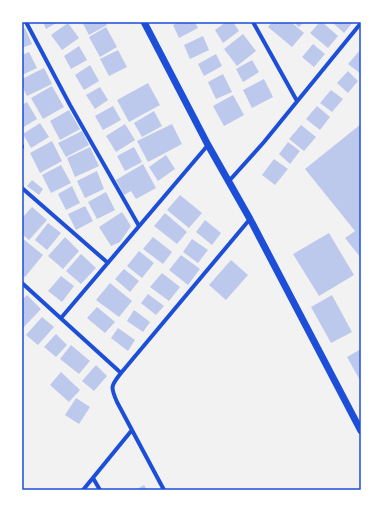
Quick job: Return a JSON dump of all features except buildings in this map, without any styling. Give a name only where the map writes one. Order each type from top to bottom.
[{"type":"street","points":[[26,22],[70,105],[139,226]]},
{"type":"street","points":[[144,22],[208,145],[250,219],[361,431]]},
{"type":"street","points":[[259,22],[254,24],[297,101]]},
{"type":"street","points":[[229,181],[264,142],[361,23]]},
{"type":"street","points":[[61,318],[208,145]]},
{"type":"street","points":[[22,188],[108,263]]},
{"type":"street","points":[[164,490],[112,391],[113,384],[250,219]]},
{"type":"street","points":[[22,283],[121,373]]},
{"type":"street","points":[[83,490],[132,430]]},
{"type":"street","points":[[93,478],[100,490]]}]
